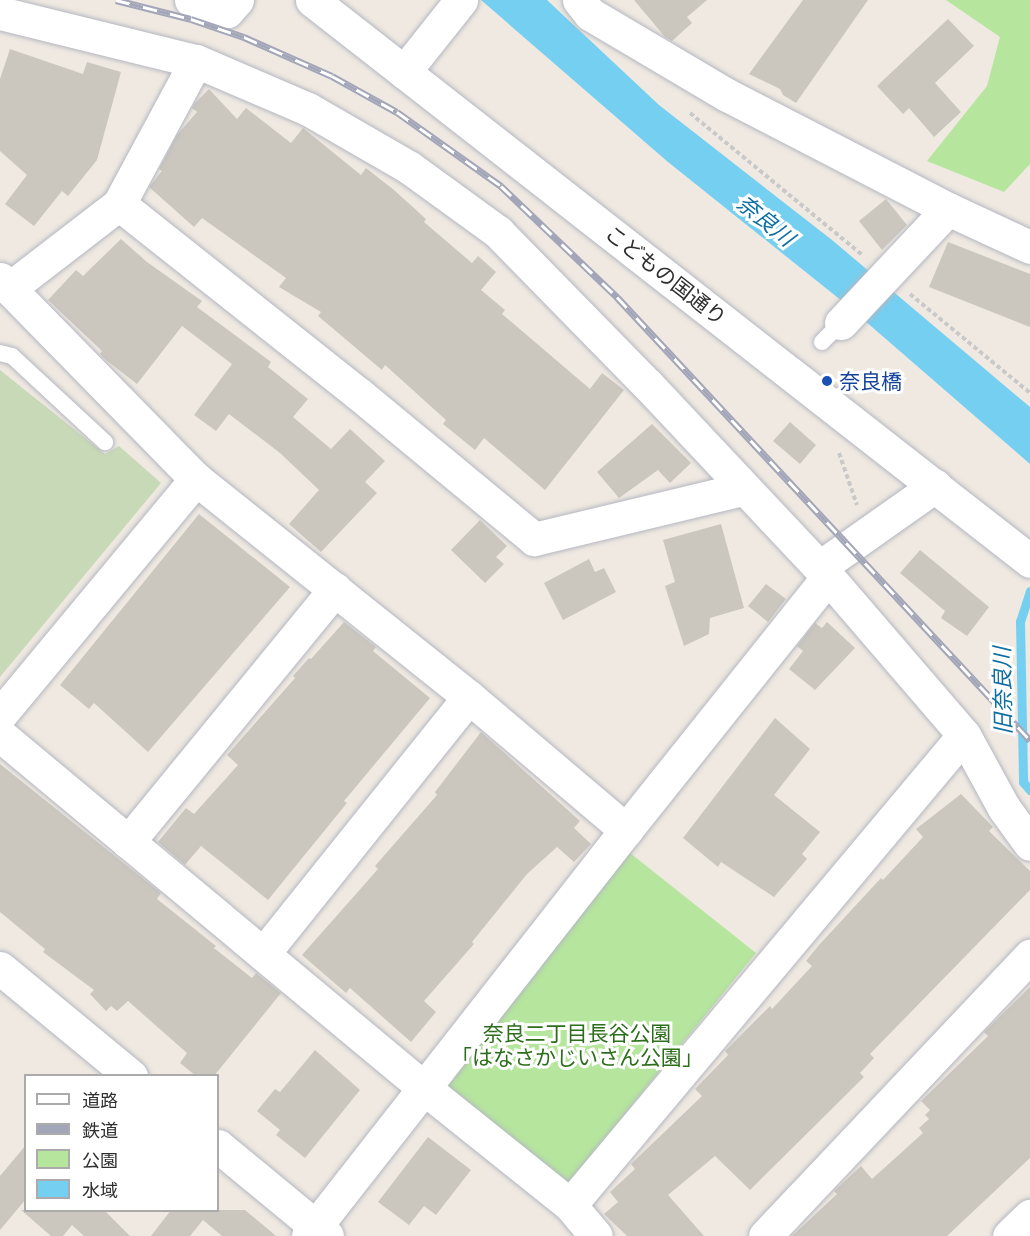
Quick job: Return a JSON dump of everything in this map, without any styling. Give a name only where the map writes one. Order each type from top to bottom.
[{"type":"street","points":[[191,0],[227,11],[237,0]]},
{"type":"street","name":"こどもの国通り","points":[[312,0],[1024,557]]},
{"type":"street","points":[[404,72],[461,0]]},
{"type":"street","points":[[579,0],[590,14],[727,95],[948,209],[1030,247]]},
{"type":"street","points":[[0,14],[196,61],[308,109],[410,168],[498,232],[648,385],[743,489],[824,572],[964,735],[1004,808],[1030,844]]},
{"type":"street","points":[[196,61],[119,204],[5,284],[196,478],[469,697],[626,830]]},
{"type":"street","points":[[119,204],[360,395],[534,539],[743,489]]},
{"type":"street","points":[[831,333],[948,209]]},
{"type":"street","points":[[0,715],[196,478]]},
{"type":"street","points":[[219,1147],[317,1233],[424,1088],[824,572],[867,534],[934,486]]},
{"type":"street","points":[[128,842],[335,589]]},
{"type":"street","points":[[263,954],[469,697]]},
{"type":"street","points":[[0,735],[424,1088],[570,1205],[596,1236]]},
{"type":"street","points":[[570,1205],[964,735]]},
{"type":"street","points":[[765,1236],[1030,956]]},
{"type":"street","points":[[0,968],[129,1074]]},
{"type":"street","points":[[1009,1236],[1030,1216]]},
{"type":"lane","points":[[0,353],[12,356],[105,442]]},
{"type":"path","points":[[683,107],[1030,393]]},
{"type":"path","points":[[843,447],[838,454],[867,534]]},
{"type":"green space","points":[[946,0],[1030,0],[1030,164],[1004,192],[927,161],[987,86],[1000,37]]},
{"type":"green space","points":[[0,370],[105,454],[119,446],[161,483],[0,677]]},
{"type":"green space","name":"奈良二丁目長谷公園 「はなさかじいさん公園」","points":[[630,853],[756,953],[562,1191],[440,1088]]},
{"type":"water","name":"奈良川","points":[[481,0],[547,0],[659,105],[832,240],[1030,407],[1030,464],[842,301],[668,162]]},
{"type":"building","points":[[634,0],[707,0],[687,17],[692,23],[672,41],[665,37]]},
{"type":"building","points":[[803,0],[868,0],[796,103],[783,95],[780,89],[749,74]]},
{"type":"building","points":[[948,19],[974,46],[935,83],[961,112],[934,137],[909,108],[903,114],[877,86]]},
{"type":"building","points":[[10,49],[83,74],[87,62],[121,72],[97,160],[68,196],[62,191],[34,226],[5,204],[27,175],[0,151],[0,79]]},
{"type":"building","points":[[209,89],[237,119],[246,108],[291,143],[303,128],[361,175],[366,168],[394,190],[426,219],[424,222],[472,263],[478,256],[496,272],[481,290],[505,310],[502,314],[590,389],[602,373],[624,390],[545,490],[484,438],[475,450],[443,424],[446,420],[385,365],[382,370],[318,316],[321,312],[279,287],[286,278],[202,218],[194,227],[149,187],[162,171],[159,169],[177,135],[197,112],[192,108],[195,103]]},
{"type":"building","points":[[886,199],[907,225],[882,250],[859,221]]},
{"type":"building","points":[[121,239],[147,262],[202,301],[197,307],[271,362],[268,367],[308,399],[293,417],[331,449],[350,429],[385,461],[365,482],[377,493],[321,552],[289,524],[319,490],[280,453],[229,414],[216,431],[194,415],[232,364],[182,326],[137,384],[106,360],[100,354],[102,351],[48,300],[76,270],[83,276]]},
{"type":"building","points":[[948,242],[1030,274],[1030,327],[929,287]]},
{"type":"building","points":[[790,422],[816,445],[800,464],[773,441]]},
{"type":"building","points":[[652,424],[691,463],[670,483],[658,470],[619,498],[597,472]]},
{"type":"building","points":[[199,514],[290,587],[148,752],[94,703],[89,709],[60,685]]},
{"type":"building","points":[[480,520],[507,546],[496,557],[504,564],[485,583],[451,550]]},
{"type":"building","points":[[721,524],[744,608],[710,618],[709,634],[684,646],[665,586],[675,582],[663,540]]},
{"type":"building","points":[[920,550],[989,607],[967,636],[941,618],[945,611],[900,573]]},
{"type":"building","points":[[589,559],[595,572],[604,568],[616,592],[563,620],[544,583]]},
{"type":"building","points":[[766,584],[786,599],[768,622],[748,606]]},
{"type":"building","points":[[344,622],[376,647],[373,651],[430,698],[344,801],[347,803],[268,900],[201,846],[185,865],[158,842],[186,808],[194,814],[238,765],[227,755],[295,678],[293,676]]},
{"type":"building","points":[[827,622],[855,648],[815,690],[789,669],[803,651],[797,646],[815,623],[822,628]]},
{"type":"building","points":[[775,718],[810,749],[774,795],[820,832],[802,854],[807,859],[774,897],[721,862],[718,867],[683,838]]},
{"type":"building","points":[[481,732],[580,821],[574,828],[591,844],[574,862],[557,847],[527,874],[472,942],[474,944],[424,1001],[436,1012],[411,1042],[350,988],[346,993],[302,955],[378,869],[375,866],[437,795],[435,792]]},
{"type":"building","points":[[0,764],[161,893],[157,899],[216,946],[214,948],[252,978],[256,973],[281,993],[216,1074],[194,1074],[180,1063],[187,1053],[128,1001],[117,1011],[111,1006],[106,1011],[90,994],[94,990],[43,952],[45,949],[0,912]]},
{"type":"building","points":[[961,794],[993,827],[989,831],[1030,871],[1030,890],[870,1054],[874,1058],[860,1073],[864,1077],[750,1190],[715,1156],[668,1195],[704,1236],[627,1236],[604,1214],[618,1202],[610,1192],[635,1169],[631,1164],[702,1096],[695,1089],[728,1055],[725,1051],[770,1006],[772,1009],[812,966],[806,961],[819,945],[881,878],[883,880],[923,837],[916,829]]},
{"type":"building","points":[[1030,987],[1030,1158],[947,1236],[792,1236],[837,1194],[834,1191],[861,1166],[872,1179],[923,1133],[919,1128],[929,1119],[925,1115],[930,1110],[921,1101],[988,1036],[984,1032]]},
{"type":"building","points":[[315,1050],[360,1090],[305,1158],[276,1135],[280,1130],[257,1111],[275,1089],[280,1092]]},
{"type":"building","points":[[428,1137],[471,1170],[436,1215],[424,1206],[409,1225],[378,1202]]},
{"type":"building","points":[[24,1147],[24,1201],[0,1230],[0,1176]]},
{"type":"building","points":[[21,1210],[24,1212],[106,1212],[130,1236],[84,1236],[72,1225],[63,1236],[51,1236]]},
{"type":"building","points":[[245,1210],[276,1236],[222,1236],[203,1220],[190,1236],[151,1236],[169,1212]]},
{"type":"waterway","name":"旧奈良川","points":[[1030,591],[1020,621],[1023,782],[1030,790]]},
{"type":"railway","points":[[116,0],[191,19],[244,37],[332,76],[397,112],[501,186],[617,297],[1030,740]]},
{"type":"place","name":"奈良橋","points":[[827,381]]}]
